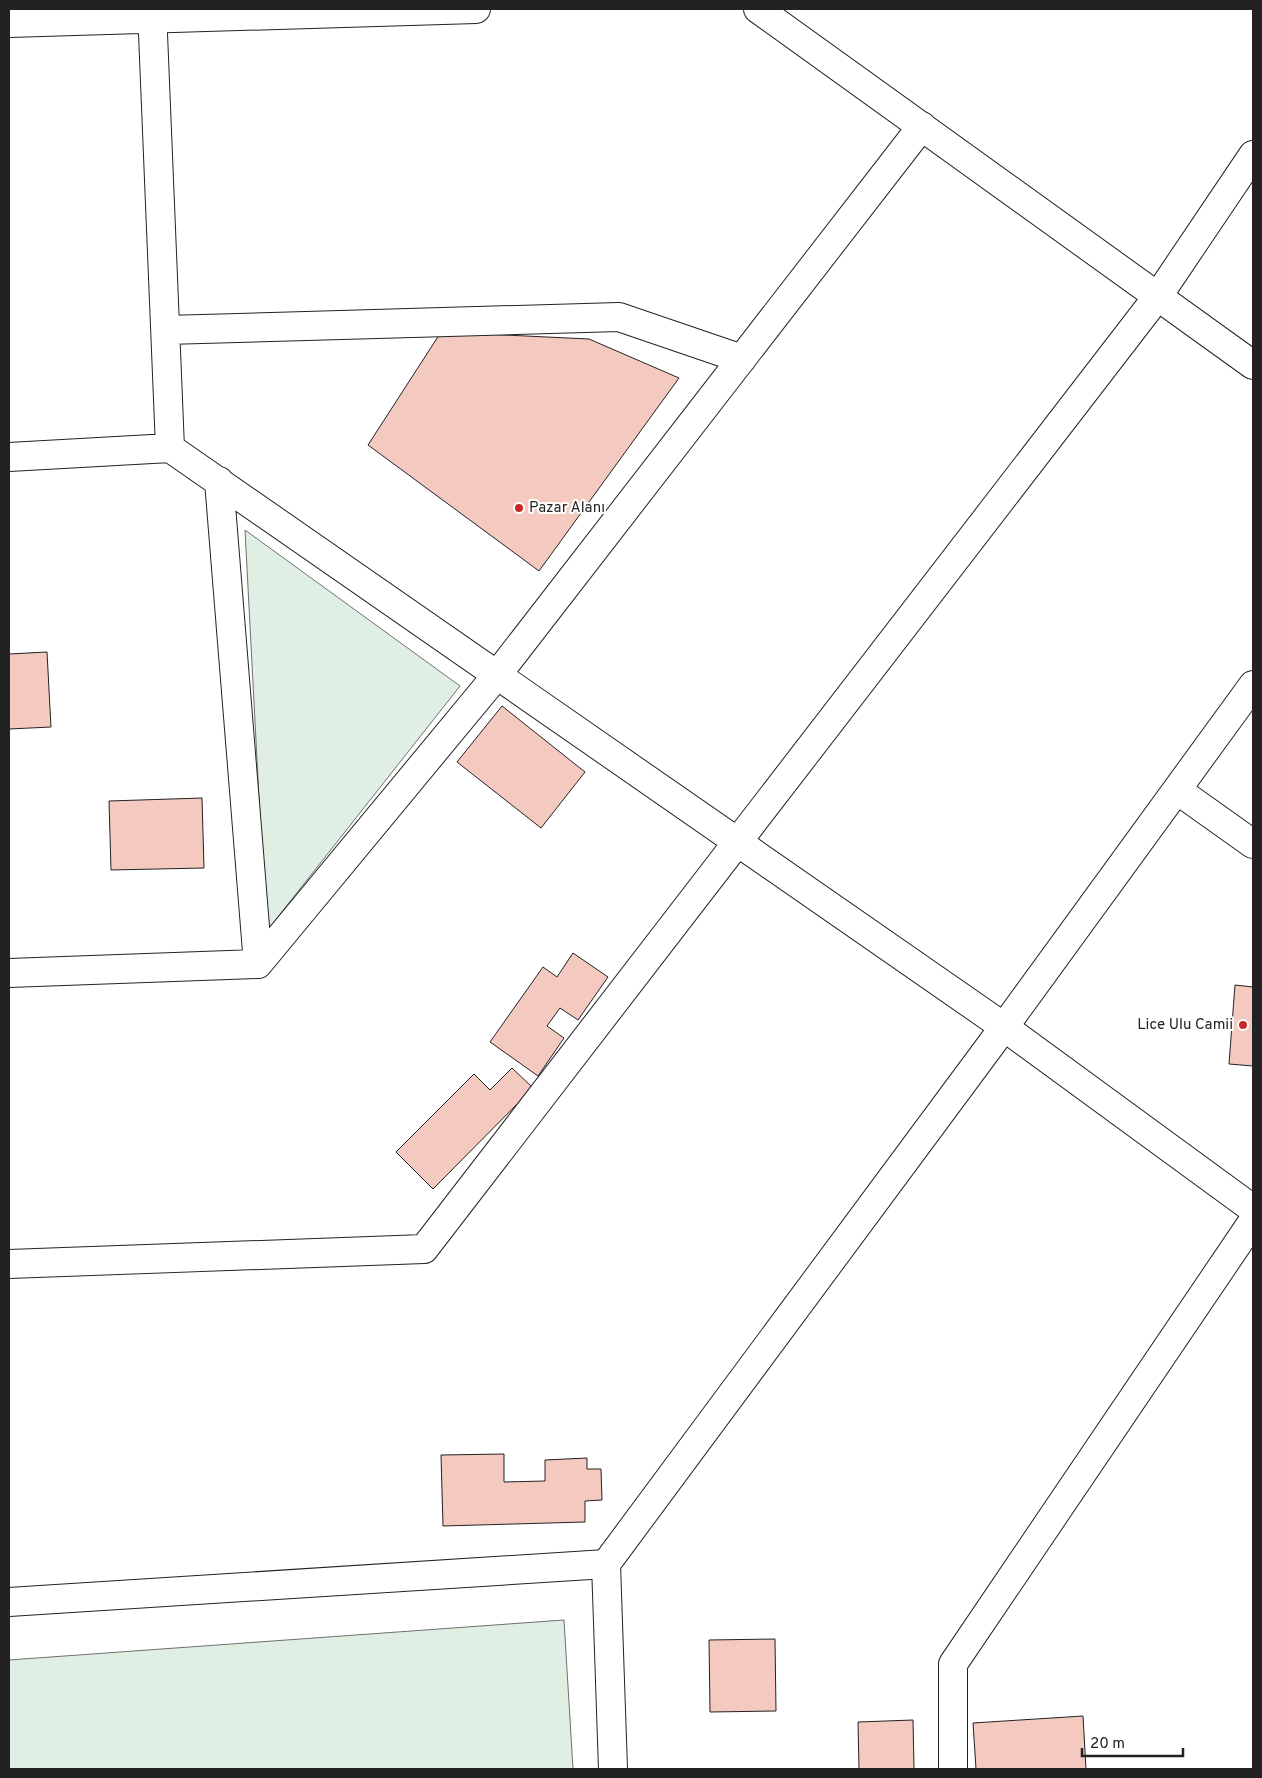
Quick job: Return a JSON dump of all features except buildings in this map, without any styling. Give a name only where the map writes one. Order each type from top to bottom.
[{"type":"street","points":[[9,23],[152,14],[476,9]]},
{"type":"street","points":[[758,9],[1253,365]]},
{"type":"street","points":[[152,14],[170,448]]},
{"type":"street","points":[[9,973],[258,964],[497,675],[922,126]]},
{"type":"street","points":[[9,1264],[424,1249],[736,841],[1158,296],[1253,155]]},
{"type":"street","points":[[166,330],[619,317],[742,359]]},
{"type":"street","points":[[9,457],[170,448],[1004,1027],[1253,1209]]},
{"type":"street","points":[[219,481],[258,964]]},
{"type":"street","points":[[613,1769],[606,1564],[1004,1027],[1253,685]]},
{"type":"street","points":[[1178,790],[1253,844]]},
{"type":"street","points":[[953,1769],[953,1664],[1253,1222]]},
{"type":"street","points":[[9,1602],[606,1564]]},
{"type":"green space","points":[[245,530],[460,686],[266,932]]},
{"type":"green space","points":[[564,1620],[573,1769],[9,1769],[9,1660]]},
{"type":"place","name":"Pazar Alanı","points":[[519,508]]},
{"type":"place","name":"Lice Ulu Camii","points":[[1243,1025]]}]
